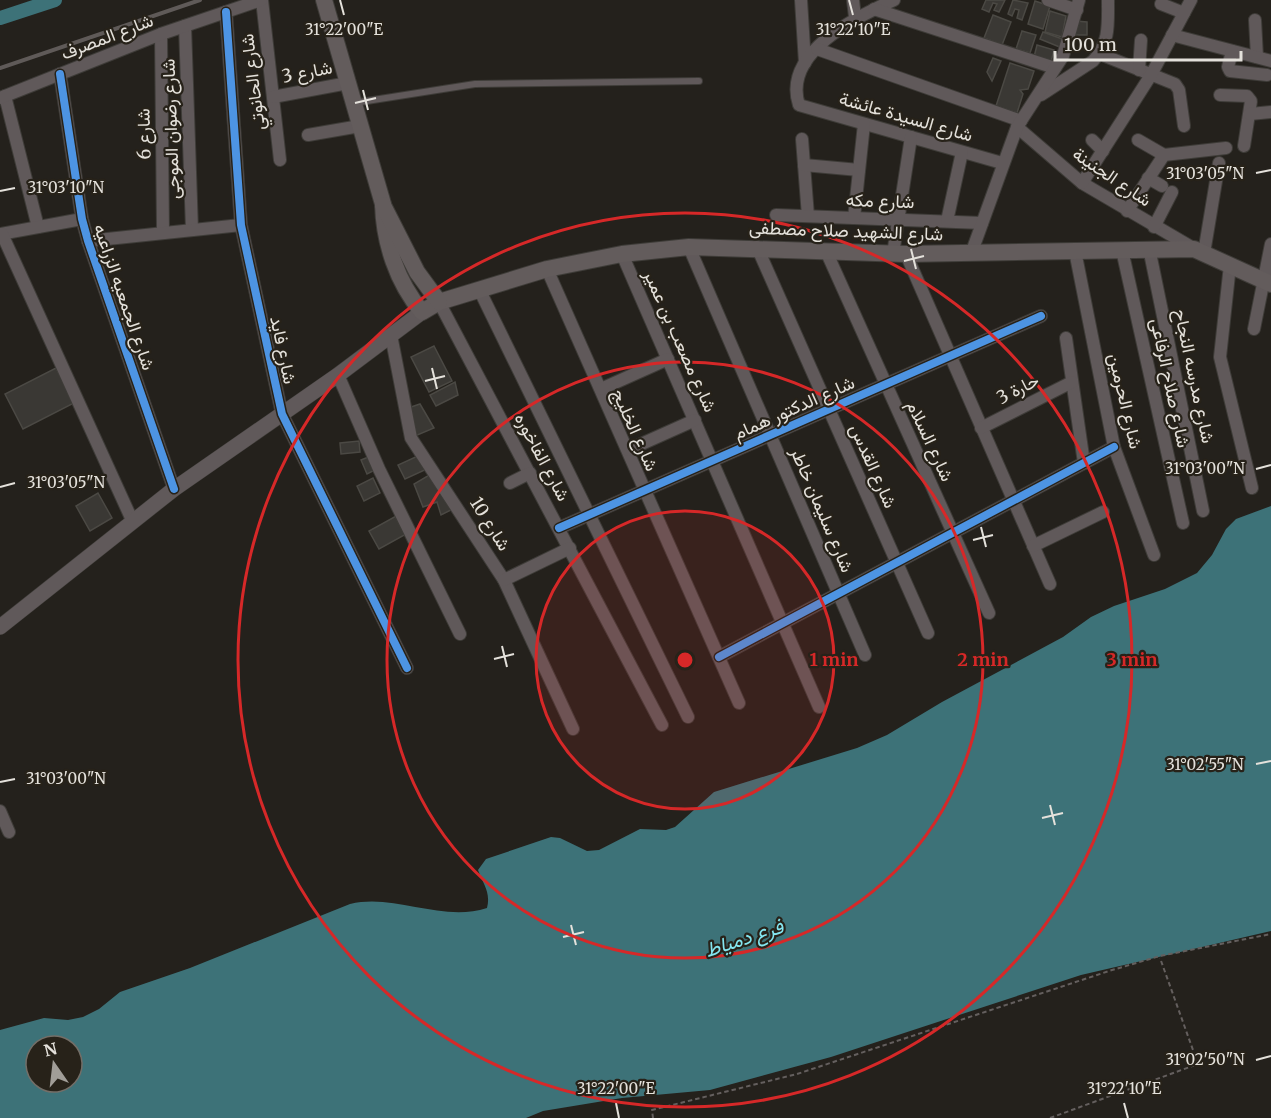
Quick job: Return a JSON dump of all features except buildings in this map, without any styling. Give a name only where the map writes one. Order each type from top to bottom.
[{"type":"main road","points":[[324,0],[382,204],[384,227],[392,258],[411,300],[422,312]]},
{"type":"main road","points":[[382,204],[396,227],[417,272],[439,302]]},
{"type":"main road","name":"شارع الشهيد صلاح مصطفى","points":[[422,312],[439,302],[547,269],[622,254],[689,247],[757,247],[899,254],[1149,248],[1199,251],[1267,282]]},
{"type":"street","name":"شارع المصرف","points":[[2,97],[161,34],[261,0]]},
{"type":"street","name":"شارع الحانوتي","points":[[261,0],[280,160]]},
{"type":"street","points":[[801,0],[805,63]]},
{"type":"street","points":[[853,0],[855,17]]},
{"type":"street","points":[[805,63],[855,17],[894,0]]},
{"type":"street","points":[[971,254],[1002,163],[1019,124],[1069,42],[1078,5],[1048,0]]},
{"type":"street","points":[[1036,98],[1093,61],[1100,54],[1108,36],[1108,0]]},
{"type":"street","points":[[1082,183],[1145,72],[1173,35],[1191,0]]},
{"type":"street","points":[[1161,4],[1184,13]]},
{"type":"street","points":[[874,9],[1055,68]]},
{"type":"street","name":"شارع فايد","points":[[226,12],[241,225],[282,414],[407,668]]},
{"type":"street","points":[[1255,20],[1257,57]]},
{"type":"street","name":"شارع رضوان الموجى","points":[[185,26],[192,230]]},
{"type":"street","name":"شارع 6","points":[[161,34],[163,233]]},
{"type":"street","points":[[1173,35],[1271,61]]},
{"type":"street","points":[[1141,40],[1145,72]]},
{"type":"street","points":[[818,49],[1019,124]]},
{"type":"street","points":[[1232,51],[1229,70],[1267,75]]},
{"type":"street","points":[[1100,54],[1177,86],[1184,126]]},
{"type":"street","name":"شارع السيدة عائشة","points":[[805,63],[796,84],[799,105],[1002,163]]},
{"type":"street","name":"شارع الجمعيه الزراعيه","points":[[60,74],[82,219],[88,242],[174,489]]},
{"type":"street","name":"شارع 3","points":[[273,97],[348,83]]},
{"type":"street","points":[[1221,95],[1247,96],[1251,101],[1244,146]]},
{"type":"street","points":[[2,97],[38,227]]},
{"type":"street","points":[[1250,114],[1271,112]]},
{"type":"street","points":[[854,218],[864,124]]},
{"type":"street","name":"شارع الجنينة","points":[[1019,124],[1082,183],[1154,227],[1199,251]]},
{"type":"street","points":[[308,135],[360,126]]},
{"type":"street","points":[[912,137],[898,220],[899,254],[949,356],[1050,584]]},
{"type":"street","points":[[802,139],[808,216]]},
{"type":"street","points":[[1092,140],[1102,151]]},
{"type":"street","points":[[1138,140],[1164,155],[1226,147]]},
{"type":"street","points":[[947,221],[962,152]]},
{"type":"street","points":[[1127,211],[1164,155]]},
{"type":"street","points":[[1199,251],[1219,163]]},
{"type":"street","points":[[804,165],[859,170]]},
{"type":"street","points":[[1148,178],[1167,189],[1154,227]]},
{"type":"street","name":"شارع مكه","points":[[776,215],[982,223]]},
{"type":"street","points":[[82,219],[1,234],[132,520]]},
{"type":"street","points":[[88,242],[241,225]]},
{"type":"street","points":[[1254,329],[1267,282],[1271,244]]},
{"type":"street","name":"شارع سليمان خاطر","points":[[689,247],[865,655]]},
{"type":"street","name":"شارع القدس","points":[[757,247],[928,633]]},
{"type":"street","name":"شارع مدرسه النجاح","points":[[1149,248],[1203,510]]},
{"type":"street","name":"شارع صلاح الرفاعى","points":[[1122,250],[1183,523]]},
{"type":"street","name":"شارع السلام","points":[[825,251],[989,613]]},
{"type":"street","name":"شارع الحرمين","points":[[1075,251],[1114,447],[1154,555]]},
{"type":"street","name":"شارع مصعب بن عمير","points":[[622,254],[819,707]]},
{"type":"street","points":[[1230,265],[1220,357],[1252,488]]},
{"type":"street","name":"شارع الخليج","points":[[547,269],[739,702]]},
{"type":"street","points":[[479,289],[688,717]]},
{"type":"street","name":"شارع الفاخوره","points":[[439,302],[662,725]]},
{"type":"street","points":[[1,623],[132,520],[338,375],[422,312]]},
{"type":"street","name":"شارع الدكتور همام","points":[[559,528],[1041,316]]},
{"type":"street","name":"شارع 10","points":[[391,335],[411,438],[504,580],[573,729]]},
{"type":"street","points":[[1066,338],[1084,464]]},
{"type":"street","points":[[601,389],[668,359]]},
{"type":"street","points":[[338,375],[379,469],[460,634]]},
{"type":"street","name":"حارة 3","points":[[981,428],[1072,381]]},
{"type":"street","points":[[628,450],[695,420]]},
{"type":"street","points":[[719,657],[1114,447]]},
{"type":"street","points":[[510,483],[530,473]]},
{"type":"street","points":[[1033,546],[1103,512]]},
{"type":"street","points":[[504,580],[570,548]]},
{"type":"street","points":[[0,811],[9,832]]},
{"type":"lane","points":[[353,103],[475,84],[699,81]]},
{"type":"path","points":[[653,1118],[652,1110],[797,1074],[1160,956],[1271,934]]},
{"type":"path","points":[[1050,1118],[1198,1064],[1160,956]]},
{"type":"water","name":"فرع دمياط","points":[[1271,506],[1271,931],[1081,975],[831,1057],[710,1090],[622,1098],[543,1111],[526,1118],[0,1118],[0,1030],[44,1018],[68,1020],[83,1017],[99,1009],[120,992],[190,968],[350,904],[384,902],[453,912],[470,912],[487,908],[487,893],[478,870],[486,859],[551,837],[560,838],[587,851],[599,850],[640,829],[666,830],[675,827],[714,792],[857,748],[887,735],[942,702],[1063,637],[1091,617],[1114,606],[1165,589],[1197,573],[1212,555],[1226,529],[1236,519]]},
{"type":"waterway","points":[[0,18],[55,0]]},
{"type":"railway","points":[[0,68],[200,0]]},
{"type":"cycle path","points":[[226,12],[241,225],[282,414],[407,668]]},
{"type":"cycle path","points":[[60,74],[82,219],[88,241],[174,489]]},
{"type":"cycle path","points":[[559,528],[1041,316]]},
{"type":"cycle path","points":[[719,657],[1114,447]]}]
